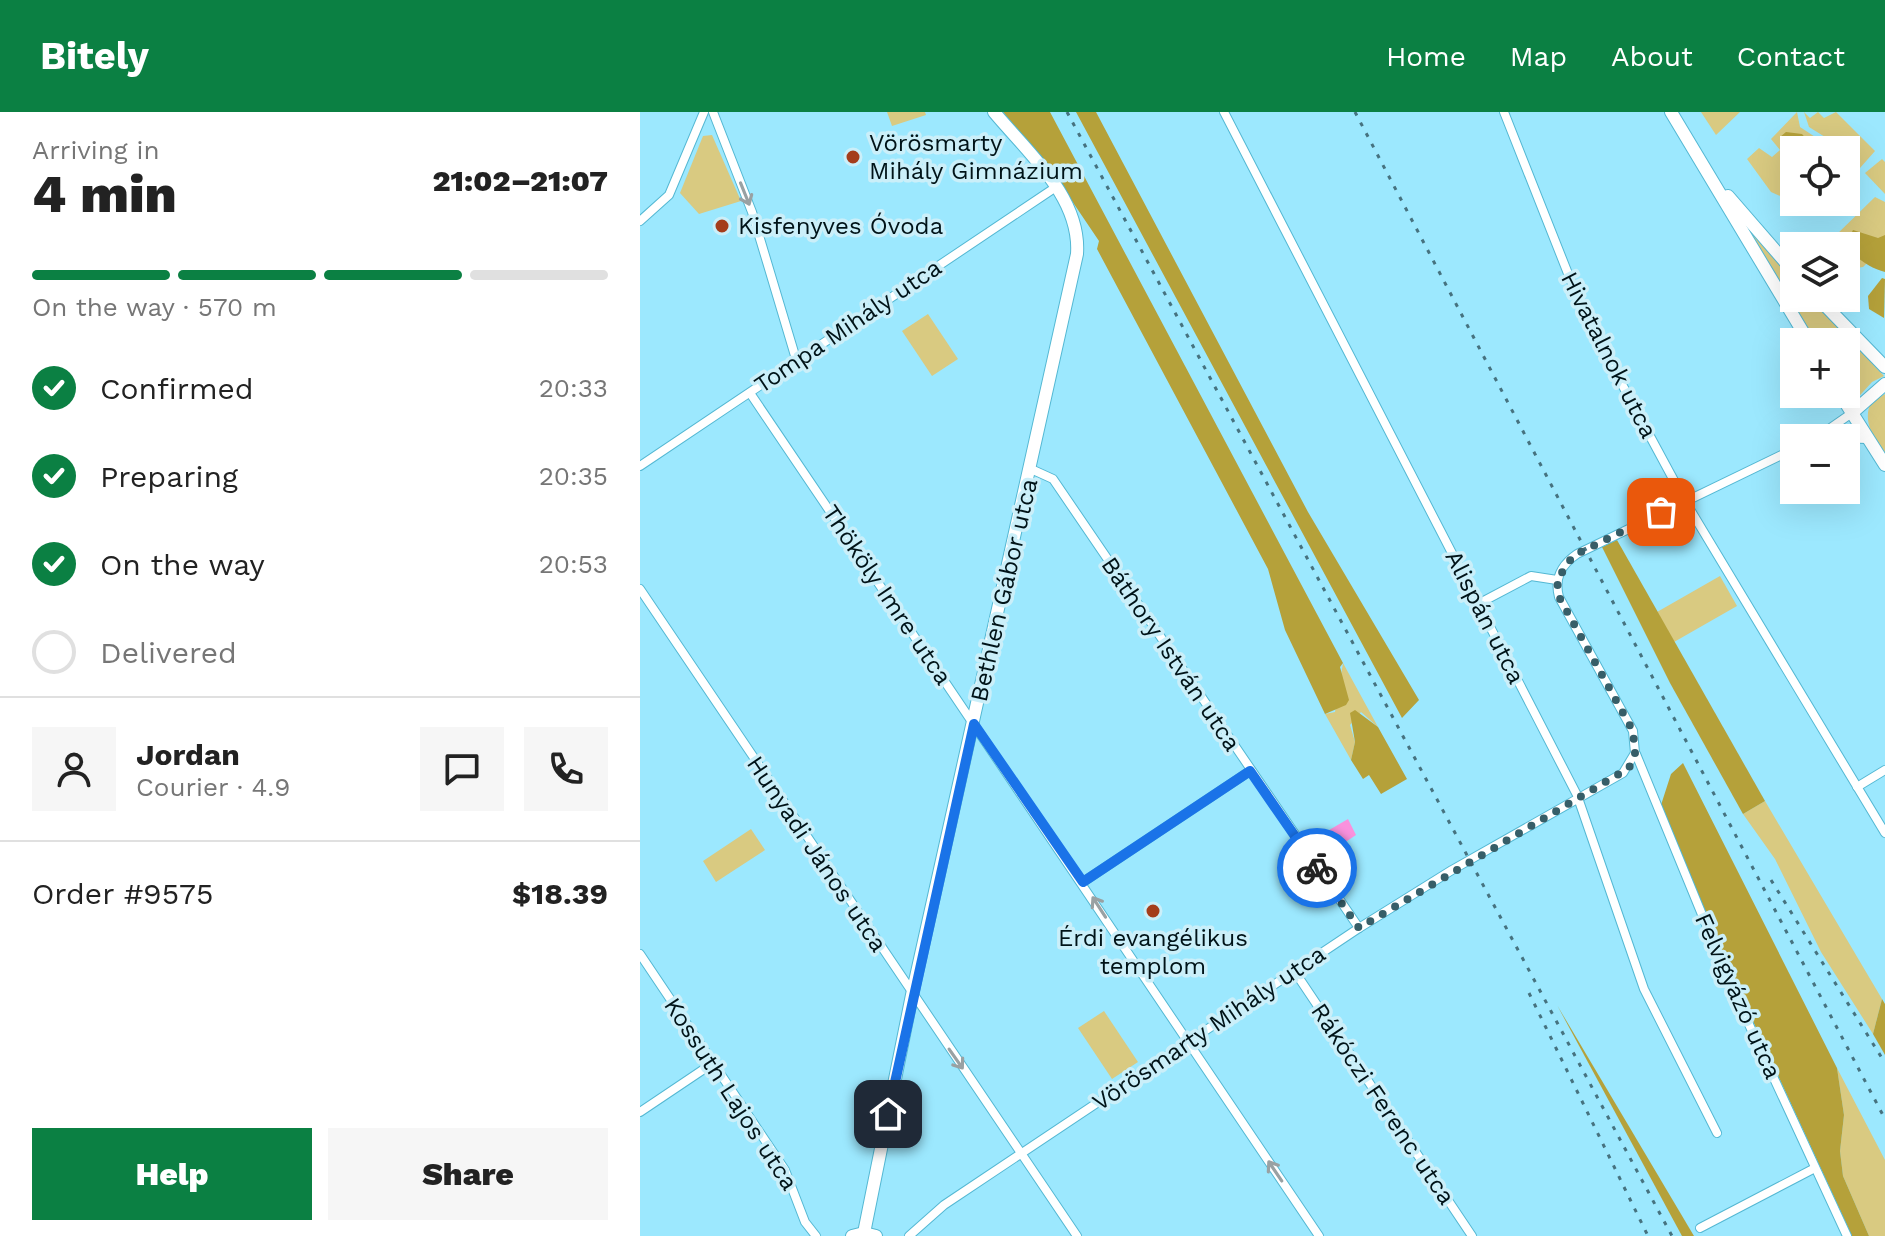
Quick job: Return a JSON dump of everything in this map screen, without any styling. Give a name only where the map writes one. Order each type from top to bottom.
[{"type":"street","points":[[640,221],[669,195],[704,112]]},
{"type":"street","name":"Bethlen Gábor utca","points":[[864,1235],[912,995],[1077,254],[1078,230],[1073,214],[1056,187],[994,112]]},
{"type":"street","name":"Alispán utca","points":[[1224,112],[1579,799],[1644,989],[1717,1133]]},
{"type":"street","name":"Hivatalnok utca","points":[[1504,112],[1584,314],[1685,501],[1885,833]]},
{"type":"street","points":[[1671,112],[1801,328]]},
{"type":"street","points":[[698,129],[714,117],[752,212],[796,359]]},
{"type":"street","points":[[1703,165],[1780,256]]},
{"type":"street","name":"Tompa Mihály utca","points":[[640,466],[1056,187]]},
{"type":"street","points":[[1832,312],[1885,367]]},
{"type":"street","points":[[1836,424],[1885,384]]},
{"type":"street","name":"Thököly Imre utca","points":[[750,393],[1083,882],[1319,1236]]},
{"type":"street","points":[[1849,408],[1885,465]]},
{"type":"street","points":[[1860,439],[1868,439]]},
{"type":"street","points":[[1478,604],[1531,576],[1557,580],[1573,556],[1780,456]]},
{"type":"street","name":"Báthory István utca","points":[[1031,469],[1053,479],[1359,928]]},
{"type":"street","name":"Felvigyázó utca","points":[[1557,580],[1559,597],[1633,731],[1635,753],[1733,990],[1847,1236]]},
{"type":"street","name":"Hunyadi János utca","points":[[640,589],[1077,1236]]},
{"type":"street","name":"Vörösmarty Mihály utca","points":[[909,1236],[944,1205],[1359,928],[1452,870],[1623,773],[1635,753]]},
{"type":"street","points":[[1857,787],[1885,770]]},
{"type":"street","points":[[1083,882],[1250,771]]},
{"type":"street","name":"Kossuth Lajos utca","points":[[640,954],[785,1170],[805,1222],[816,1236]]},
{"type":"street","name":"Rákóczi Ferenc utca","points":[[1295,972],[1472,1236]]},
{"type":"street","points":[[640,1112],[713,1063]]},
{"type":"street","points":[[1700,1228],[1815,1168]]},
{"type":"shaded area","points":[[887,112],[925,112],[926,115],[892,126]]},
{"type":"shaded area","points":[[1003,112],[1050,112],[1343,663],[1340,667],[1349,700],[1346,705],[1325,714],[1285,630],[1268,569],[1097,249],[1099,241],[1049,167]]},
{"type":"shaded area","points":[[1076,112],[1096,112],[1308,512],[1419,700],[1402,718]]},
{"type":"shaded area","points":[[1701,112],[1740,112],[1716,135]]},
{"type":"shaded area","points":[[1797,112],[1800,127],[1814,136],[1780,136],[1780,150],[1771,139]]},
{"type":"shaded area","points":[[1804,112],[1810,118],[1818,112],[1824,118],[1836,112],[1860,136],[1823,136],[1809,127]]},
{"type":"shaded area","points":[[1786,132],[1804,136],[1781,136]]},
{"type":"shaded area","points":[[712,135],[741,201],[699,214],[680,193],[703,136]]},
{"type":"shaded area","points":[[1860,136],[1875,151],[1860,168]]},
{"type":"shaded area","points":[[1759,148],[1772,157],[1780,150],[1780,196],[1771,192],[1747,159]]},
{"type":"shaded area","points":[[1882,159],[1885,162],[1885,194],[1865,173]]},
{"type":"shaded area","points":[[1875,197],[1885,202],[1885,245],[1860,267],[1860,232],[1839,232],[1856,216],[1860,216],[1860,212]]},
{"type":"shaded area","points":[[1747,227],[1780,264],[1780,287],[1744,228]]},
{"type":"shaded area","points":[[1860,232],[1878,238],[1885,235],[1885,272],[1860,259]]},
{"type":"shaded area","points":[[1882,278],[1885,279],[1884,318],[1869,309],[1868,296]]},
{"type":"shaded area","points":[[1796,312],[1823,312],[1838,328],[1805,328]]},
{"type":"shaded area","points":[[928,314],[958,359],[932,376],[902,331]]},
{"type":"shaded area","points":[[1860,351],[1884,376],[1872,382],[1860,395]]},
{"type":"shaded area","points":[[1885,394],[1885,454],[1870,430],[1868,416],[1871,402]]},
{"type":"shaded area","points":[[1617,540],[1765,801],[1743,814],[1670,683],[1602,547]]},
{"type":"shaded area","points":[[1720,576],[1737,606],[1674,642],[1657,612]]},
{"type":"shaded area","points":[[1343,663],[1378,727],[1361,712],[1350,725],[1355,742],[1351,760],[1325,714],[1335,712]]},
{"type":"shaded area","points":[[1355,710],[1378,727],[1407,779],[1381,794],[1369,775],[1363,779],[1351,760],[1355,742],[1350,713]]},
{"type":"shaded area","points":[[1683,763],[1837,1068],[1844,1115],[1840,1151],[1843,1176],[1869,1236],[1852,1236],[1734,980],[1661,805],[1671,774]]},
{"type":"shaded area","points":[[1765,801],[1882,999],[1873,1034],[1821,952],[1775,859],[1743,814]]},
{"type":"shaded area","points":[[1348,819],[1356,835],[1335,849],[1330,848],[1324,833]]},
{"type":"shaded area","points":[[751,829],[765,850],[716,882],[703,861]]},
{"type":"shaded area","points":[[1882,999],[1885,1004],[1885,1055],[1873,1034]]},
{"type":"shaded area","points":[[1557,1005],[1694,1236],[1682,1236]]},
{"type":"shaded area","points":[[1104,1011],[1138,1062],[1112,1079],[1078,1028]]},
{"type":"shaded area","points":[[1837,1068],[1885,1160],[1885,1236],[1869,1236],[1843,1176],[1840,1151],[1844,1115]]},
{"type":"railway","points":[[1067,112],[1672,1236]]},
{"type":"railway","points":[[1355,112],[1885,1119]]},
{"type":"railway","points":[[1771,880],[1885,1063]]},
{"type":"railway","points":[[1529,993],[1648,1236]]},
{"type":"way so far","points":[[1317,868],[1359,928],[1452,870],[1629,768],[1635,753],[1633,731],[1559,597],[1557,580],[1563,565],[1573,556],[1661,512]]},
{"type":"place","name":"Vörösmarty Mihály Gimnázium","points":[[853,157]]},
{"type":"place","name":"Kisfenyves Óvoda","points":[[722,226]]},
{"type":"place","name":"Érdi evangélikus templom","points":[[1153,911]]},
{"type":"route","points":[[888,1114],[974,724],[1083,882],[1250,771],[1317,868]]}]
